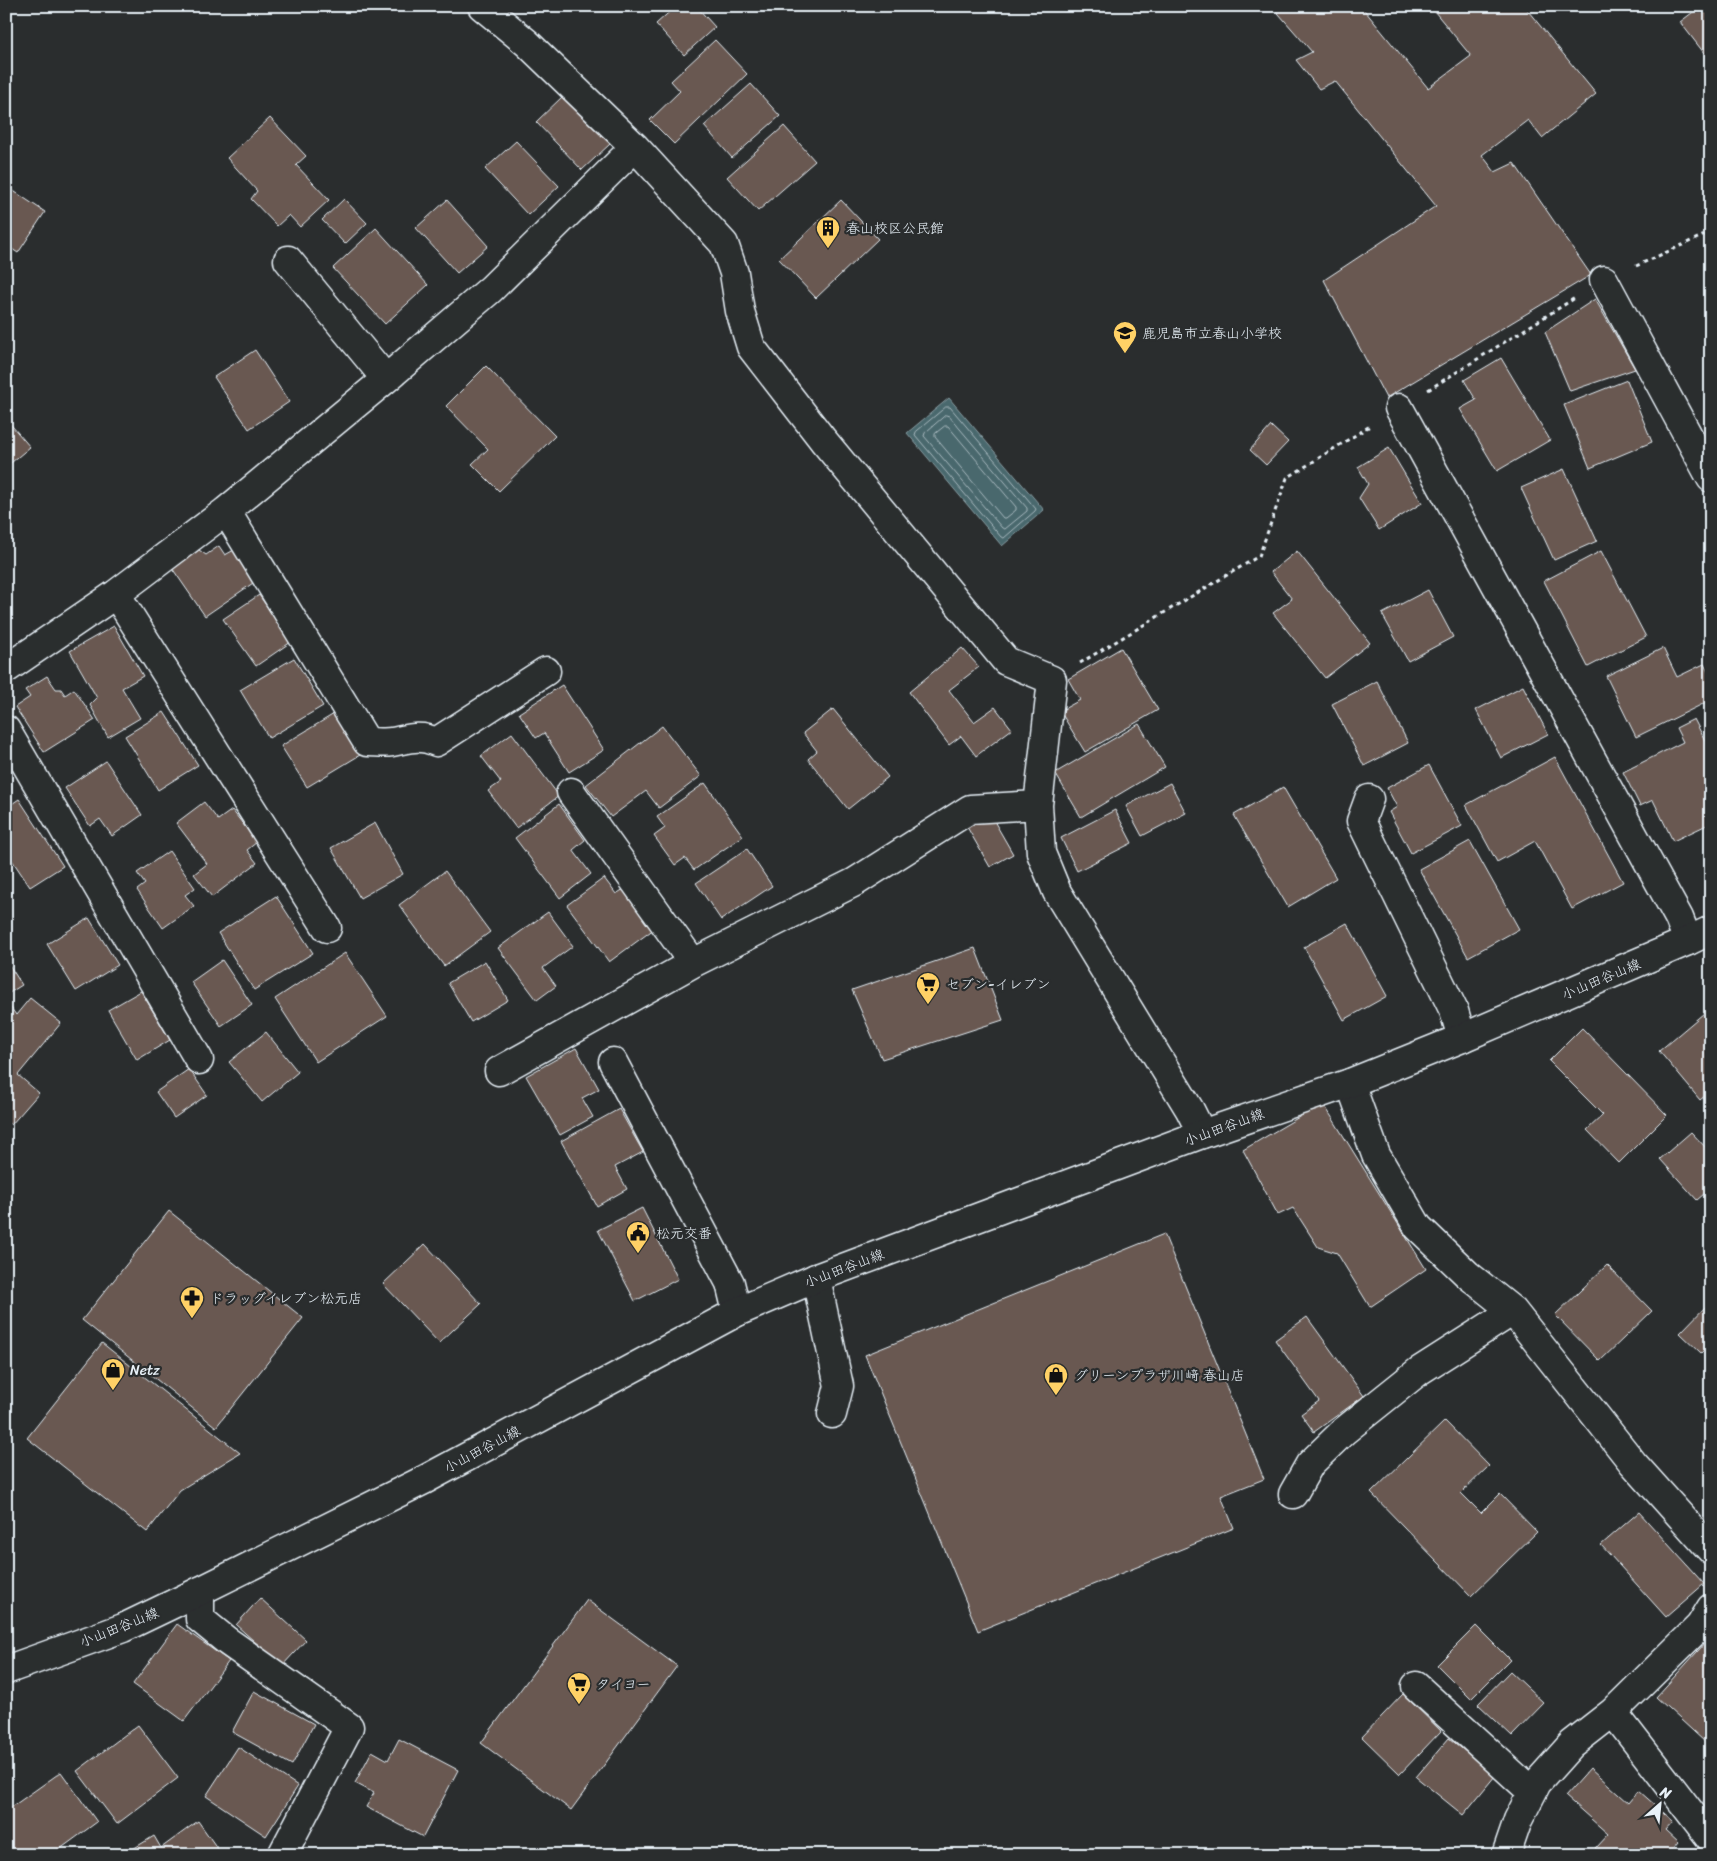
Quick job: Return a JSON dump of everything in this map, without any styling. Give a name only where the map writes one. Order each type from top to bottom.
[{"type":"street","points":[[482,6],[528,43],[635,147],[724,244],[734,273],[740,311],[751,347],[823,440],[1006,661],[1052,680],[1038,805],[1041,854],[1057,892],[1190,1110],[1202,1134]]},
{"type":"street","points":[[6,669],[116,594],[226,511],[386,380],[491,289],[635,147]]},
{"type":"street","points":[[288,260],[386,380]]},
{"type":"street","points":[[1604,280],[1711,478]]},
{"type":"street","points":[[1399,408],[1678,918],[1700,935]]},
{"type":"street","points":[[226,511],[367,742],[391,742],[408,738],[426,737],[436,742],[546,671]]},
{"type":"street","points":[[116,594],[327,928]]},
{"type":"street","points":[[6,730],[199,1060]]},
{"type":"street","points":[[571,792],[693,963]]},
{"type":"street","points":[[1369,799],[1361,821],[1454,1011],[1462,1038]]},
{"type":"street","points":[[499,1071],[693,963],[855,882],[970,809],[1038,805]]},
{"type":"street","name":"小山田谷山線","points":[[6,1670],[123,1628],[200,1591],[424,1480],[737,1312],[816,1278],[1202,1134],[1350,1082],[1462,1038],[1700,935]]},
{"type":"street","points":[[613,1062],[730,1282],[737,1312]]},
{"type":"street","points":[[1350,1082],[1376,1154],[1418,1227],[1468,1275],[1513,1310],[1633,1463],[1711,1550]]},
{"type":"street","points":[[816,1278],[839,1386],[832,1414]]},
{"type":"street","points":[[1293,1494],[1310,1464],[1344,1431],[1419,1371],[1513,1310]]},
{"type":"street","points":[[200,1591],[200,1619],[228,1641],[349,1726],[282,1855]]},
{"type":"street","points":[[1506,1855],[1518,1820],[1537,1783],[1572,1744],[1613,1712],[1700,1626],[1711,1608]]},
{"type":"street","points":[[1416,1686],[1532,1792]]},
{"type":"street","points":[[1613,1712],[1711,1839]]},
{"type":"path","points":[[1052,680],[1259,556],[1287,478],[1604,280],[1711,232]]},
{"type":"water","points":[[949,398],[1044,510],[1002,546],[907,433]]},
{"type":"building","points":[[676,6],[696,6],[715,27],[684,55],[656,24]]},
{"type":"building","points":[[1272,6],[1361,6],[1428,88],[1471,56],[1430,6],[1524,6],[1596,94],[1542,138],[1528,120],[1482,155],[1495,172],[1514,163],[1591,275],[1386,398],[1324,280],[1436,206],[1335,81],[1319,89],[1296,60],[1312,52]]},
{"type":"building","points":[[1701,6],[1711,6],[1711,62],[1680,22]]},
{"type":"building","points":[[715,40],[747,74],[674,144],[650,120],[680,91],[671,81]]},
{"type":"building","points":[[751,84],[780,116],[732,158],[704,126]]},
{"type":"building","points":[[563,96],[610,144],[582,170],[536,122]]},
{"type":"building","points":[[270,118],[306,156],[296,165],[329,200],[300,227],[289,215],[277,226],[251,199],[257,191],[227,158]]},
{"type":"building","points":[[784,126],[815,161],[758,211],[727,177]]},
{"type":"building","points":[[516,141],[559,186],[528,215],[485,169]]},
{"type":"building","points":[[6,186],[45,212],[18,253],[6,245]]},
{"type":"building","points":[[344,199],[367,223],[345,244],[322,220]]},
{"type":"building","points":[[447,200],[488,246],[457,273],[416,228]]},
{"type":"building","name":"春山校区公民館","points":[[841,200],[878,239],[816,298],[779,259]]},
{"type":"building","points":[[376,228],[428,285],[385,324],[333,268]]},
{"type":"building","points":[[1595,299],[1635,369],[1570,391],[1545,332]]},
{"type":"building","points":[[255,350],[289,402],[249,429],[214,377]]},
{"type":"building","points":[[1501,358],[1550,440],[1497,471],[1460,409],[1476,400],[1464,380]]},
{"type":"building","points":[[486,366],[555,436],[499,491],[472,464],[488,449],[446,406]]},
{"type":"building","points":[[1627,380],[1652,442],[1590,468],[1564,405]]},
{"type":"building","points":[[6,419],[30,447],[6,467]]},
{"type":"building","points":[[1271,426],[1288,442],[1266,465],[1250,450]]},
{"type":"building","points":[[1389,448],[1422,503],[1379,530],[1359,498],[1368,484],[1358,467]]},
{"type":"building","points":[[1564,469],[1597,541],[1554,560],[1521,488]]},
{"type":"building","points":[[219,546],[225,555],[234,550],[256,581],[205,616],[172,568],[199,550],[206,555]]},
{"type":"building","points":[[1297,551],[1370,643],[1325,678],[1273,613],[1292,599],[1271,572]]},
{"type":"building","points":[[1601,551],[1646,637],[1588,667],[1544,581]]},
{"type":"building","points":[[1428,590],[1453,637],[1408,661],[1382,614]]},
{"type":"building","points":[[259,595],[291,642],[256,666],[223,619]]},
{"type":"building","points":[[114,626],[143,676],[122,688],[140,718],[108,737],[90,705],[97,698],[70,651]]},
{"type":"building","points":[[962,648],[979,667],[949,690],[974,722],[995,707],[1012,729],[976,756],[961,736],[949,745],[909,692]]},
{"type":"building","points":[[1121,648],[1158,710],[1085,752],[1060,711],[1080,700],[1068,679]]},
{"type":"building","points":[[1663,648],[1677,677],[1704,664],[1711,678],[1711,700],[1636,737],[1606,676]]},
{"type":"building","points":[[294,658],[323,706],[269,738],[240,690]]},
{"type":"building","points":[[47,676],[56,689],[61,689],[65,695],[74,689],[95,720],[44,752],[15,707],[30,697],[25,690]]},
{"type":"building","points":[[1377,681],[1408,743],[1364,766],[1332,704]]},
{"type":"building","points":[[562,685],[604,750],[569,772],[544,733],[536,738],[519,713]]},
{"type":"building","points":[[1523,686],[1548,734],[1501,758],[1476,710]]},
{"type":"building","points":[[833,709],[888,777],[848,809],[808,759],[817,751],[803,733]]},
{"type":"building","points":[[164,712],[198,765],[158,790],[125,736]]},
{"type":"building","points":[[334,714],[360,755],[307,787],[281,746]]},
{"type":"building","points":[[1694,719],[1711,752],[1711,823],[1673,841],[1653,800],[1640,806],[1623,772],[1683,742],[1676,728]]},
{"type":"building","points":[[1139,724],[1165,767],[1081,817],[1055,773]]},
{"type":"building","points":[[662,726],[701,776],[659,808],[646,791],[611,817],[586,785]]},
{"type":"building","points":[[512,733],[559,796],[516,828],[488,791],[501,782],[481,756]]},
{"type":"building","points":[[1555,757],[1623,882],[1572,909],[1535,841],[1497,862],[1466,805]]},
{"type":"building","points":[[106,761],[142,815],[112,836],[100,819],[90,826],[65,788]]},
{"type":"building","points":[[1429,765],[1462,826],[1411,853],[1389,812],[1397,807],[1387,788]]},
{"type":"building","points":[[705,783],[743,836],[694,870],[685,858],[675,865],[654,836],[665,828],[657,817]]},
{"type":"building","points":[[1170,783],[1186,813],[1142,836],[1126,806]]},
{"type":"building","points":[[1283,787],[1336,878],[1288,907],[1234,815]]},
{"type":"building","points":[[19,799],[63,866],[30,887],[6,851],[6,808]]},
{"type":"building","points":[[204,802],[218,820],[232,810],[257,842],[247,850],[257,863],[212,897],[194,874],[207,864],[176,823]]},
{"type":"building","points":[[559,804],[585,840],[573,850],[591,874],[560,898],[515,838]]},
{"type":"building","points":[[1115,810],[1132,843],[1077,871],[1061,838]]},
{"type":"building","points":[[990,814],[1013,854],[990,867],[967,827]]},
{"type":"building","points":[[375,823],[403,874],[360,898],[331,848]]},
{"type":"building","points":[[1470,841],[1519,929],[1468,957],[1419,869]]},
{"type":"building","points":[[747,849],[772,886],[721,920],[696,883]]},
{"type":"building","points":[[169,851],[195,888],[185,895],[194,906],[163,928],[137,890],[145,884],[137,873]]},
{"type":"building","points":[[445,871],[490,932],[444,966],[399,905]]},
{"type":"building","points":[[604,878],[616,894],[624,889],[654,929],[609,962],[567,905]]},
{"type":"building","points":[[276,896],[313,953],[254,990],[218,933]]},
{"type":"building","points":[[548,912],[573,946],[543,968],[556,986],[537,1000],[498,948]]},
{"type":"building","points":[[89,918],[118,965],[76,991],[47,944]]},
{"type":"building","points":[[1347,923],[1387,996],[1344,1020],[1304,947]]},
{"type":"building","name":"セブン-イレブン","points":[[975,948],[1003,1020],[882,1059],[852,990]]},
{"type":"building","points":[[345,953],[387,1016],[316,1062],[275,999]]},
{"type":"building","points":[[6,960],[22,985],[6,995]]},
{"type":"building","points":[[222,960],[252,1005],[221,1026],[191,982]]},
{"type":"building","points":[[485,961],[508,1000],[471,1022],[448,983]]},
{"type":"building","points":[[141,991],[170,1040],[137,1060],[108,1010]]},
{"type":"building","points":[[30,998],[61,1023],[18,1075],[39,1093],[11,1125],[6,1121],[6,1029],[9,1026],[6,1023],[6,1001],[16,1015]]},
{"type":"building","points":[[1710,1008],[1711,1100],[1706,1095],[1700,1100],[1659,1051]]},
{"type":"building","points":[[1582,1028],[1667,1115],[1619,1163],[1587,1130],[1603,1115],[1549,1061]]},
{"type":"building","points":[[266,1032],[298,1072],[262,1102],[229,1062]]},
{"type":"building","points":[[576,1048],[599,1089],[582,1098],[593,1117],[560,1135],[526,1076]]},
{"type":"building","points":[[189,1069],[207,1095],[174,1118],[156,1092]]},
{"type":"building","points":[[1323,1103],[1426,1269],[1370,1307],[1337,1253],[1318,1247],[1293,1208],[1278,1215],[1243,1150]]},
{"type":"building","points":[[619,1109],[643,1152],[615,1167],[627,1189],[597,1206],[561,1141]]},
{"type":"building","points":[[1691,1132],[1711,1153],[1711,1188],[1697,1200],[1660,1159]]},
{"type":"building","name":"松元交番","points":[[642,1208],[678,1279],[635,1301],[598,1230]]},
{"type":"building","name":"ドラッグイレブン松元店","points":[[169,1211],[303,1318],[216,1427],[82,1320]]},
{"type":"building","name":"グリーンプラザ川﨑 春山店","points":[[1164,1234],[1264,1479],[1221,1496],[1234,1528],[978,1631],[865,1355]]},
{"type":"building","points":[[425,1244],[481,1304],[439,1343],[383,1284]]},
{"type":"building","points":[[1607,1265],[1652,1311],[1600,1361],[1555,1315]]},
{"type":"building","points":[[1711,1301],[1711,1343],[1701,1353],[1680,1333]]},
{"type":"building","points":[[1307,1317],[1364,1396],[1314,1432],[1301,1414],[1319,1401],[1275,1340]]},
{"type":"building","name":"Netz","points":[[102,1343],[240,1453],[180,1490],[147,1532],[27,1438]]},
{"type":"building","points":[[1445,1421],[1489,1466],[1461,1493],[1481,1513],[1500,1494],[1537,1532],[1471,1596],[1371,1493]]},
{"type":"building","points":[[1639,1512],[1704,1584],[1666,1617],[1601,1545]]},
{"type":"building","points":[[260,1598],[306,1640],[282,1666],[236,1625]]},
{"type":"building","name":"タイヨー","points":[[587,1600],[677,1666],[571,1810],[481,1743]]},
{"type":"building","points":[[177,1624],[229,1661],[184,1721],[133,1684]]},
{"type":"building","points":[[1476,1626],[1510,1660],[1471,1699],[1437,1665]]},
{"type":"building","points":[[1707,1641],[1711,1644],[1711,1737],[1705,1742],[1656,1697]]},
{"type":"building","points":[[1510,1671],[1544,1703],[1512,1736],[1478,1704]]},
{"type":"building","points":[[254,1691],[314,1724],[292,1765],[232,1732]]},
{"type":"building","points":[[1403,1694],[1441,1731],[1400,1774],[1362,1737]]},
{"type":"building","points":[[138,1725],[178,1778],[117,1824],[77,1771]]},
{"type":"building","points":[[1449,1738],[1495,1776],[1463,1815],[1416,1777]]},
{"type":"building","points":[[399,1739],[458,1770],[423,1837],[366,1807],[374,1793],[355,1783],[372,1751],[388,1760]]},
{"type":"building","points":[[238,1747],[298,1786],[266,1836],[206,1796]]},
{"type":"building","points":[[1590,1768],[1629,1803],[1639,1791],[1673,1821],[1665,1830],[1678,1842],[1667,1855],[1603,1855],[1595,1848],[1608,1834],[1565,1796]]},
{"type":"building","points":[[61,1772],[97,1822],[52,1855],[6,1855],[6,1811]]},
{"type":"building","points":[[198,1821],[222,1855],[123,1855],[154,1836],[161,1848]]},
{"type":"place","name":"春山校区公民館","points":[[828,249]]},
{"type":"place","name":"鹿児島市立春山小学校","points":[[1125,354]]},
{"type":"place","name":"セブン-イレブン","points":[[928,1005]]},
{"type":"place","name":"松元交番","points":[[638,1254]]},
{"type":"place","name":"ドラッグイレブン松元店","points":[[192,1319]]},
{"type":"place","name":"Netz","points":[[113,1391]]},
{"type":"place","name":"グリーンプラザ川﨑 春山店","points":[[1056,1396]]},
{"type":"place","name":"タイヨー","points":[[579,1705]]}]
